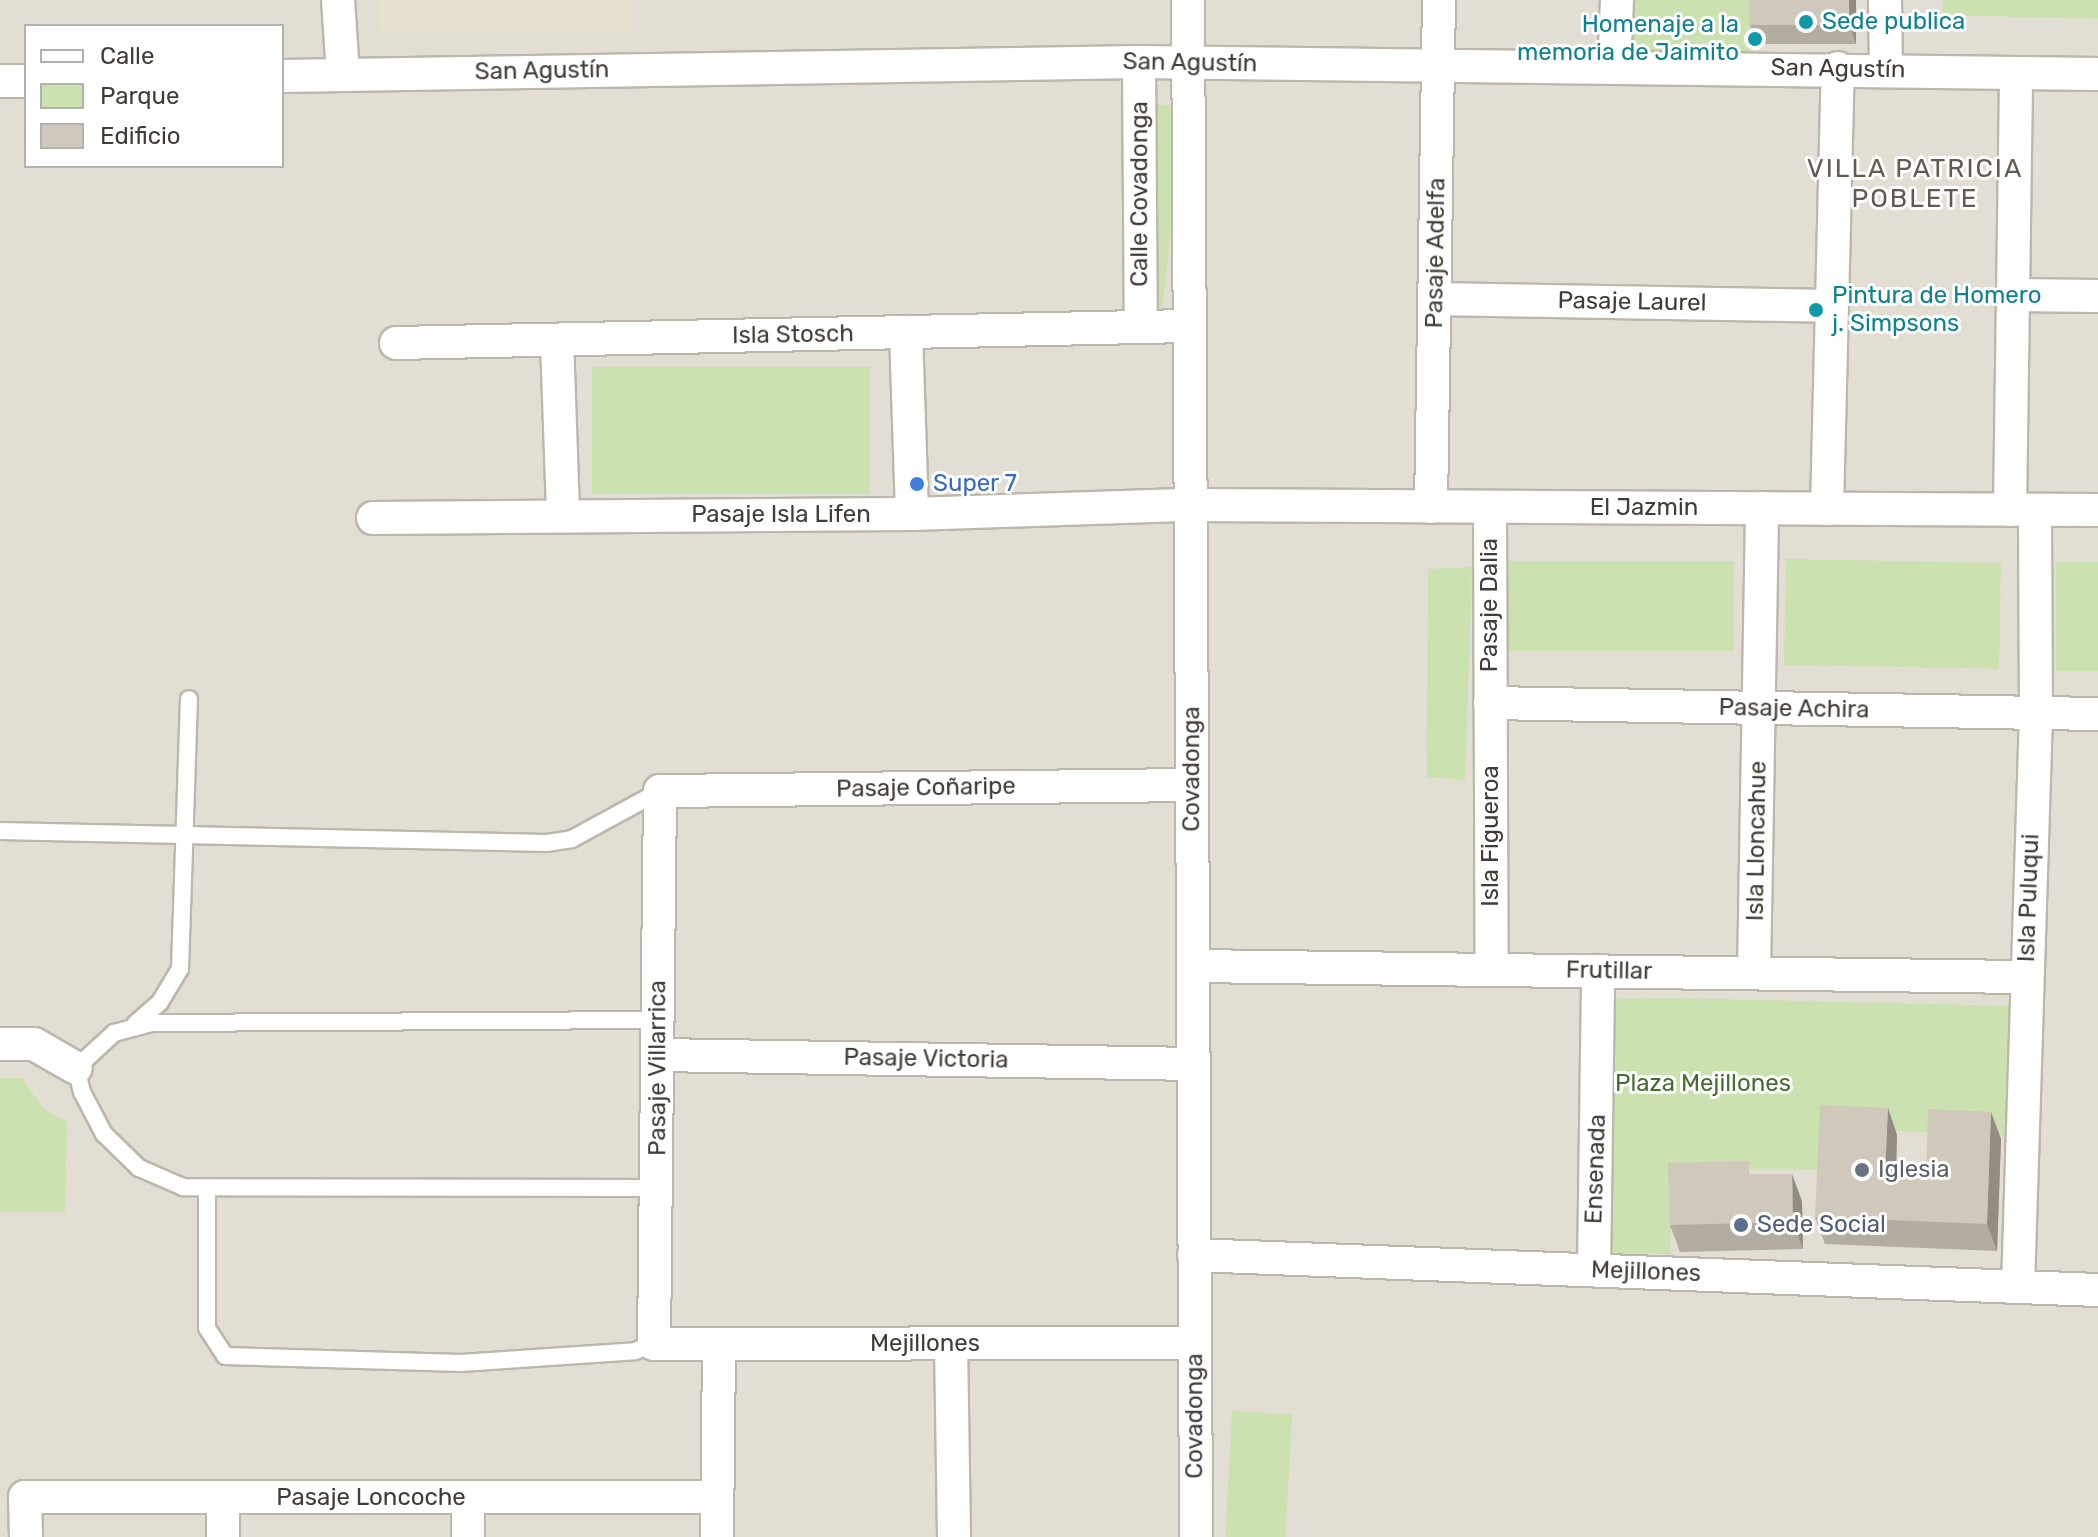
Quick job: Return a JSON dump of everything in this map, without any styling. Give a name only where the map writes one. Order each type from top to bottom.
[{"type":"street","points":[[338,0],[343,74]]},
{"type":"street","name":"Covadonga","points":[[1188,0],[1196,1537]]},
{"type":"street","name":"Pasaje Adelfa","points":[[1431,507],[1439,0]]},
{"type":"street","points":[[1614,68],[1617,0]]},
{"type":"street","points":[[1885,0],[1886,70]]},
{"type":"street","name":"San Agustín","points":[[284,76],[1139,62],[1838,68],[2098,74]]},
{"type":"street","name":"Calle Covadonga","points":[[1139,62],[1141,327]]},
{"type":"street","points":[[1827,509],[1829,306],[1838,68]]},
{"type":"street","name":"Isla Puluqui","points":[[2016,73],[2014,295],[2036,713],[2018,1287]]},
{"type":"street","points":[[0,81],[24,81]]},
{"type":"street","points":[[2014,295],[2098,296]]},
{"type":"street","name":"Pasaje Laurel","points":[[1435,299],[1829,306]]},
{"type":"street","name":"Isla Stosch","points":[[396,343],[1189,326]]},
{"type":"street","points":[[906,332],[912,514]]},
{"type":"street","points":[[557,340],[563,516]]},
{"type":"street","name":"El Jazmin","points":[[1190,505],[2098,510]]},
{"type":"street","name":"Pasaje Isla Lifen","points":[[373,518],[912,514],[1190,505]]},
{"type":"street","name":"Pasaje Dalia","points":[[1490,507],[1490,703]]},
{"type":"street","name":"Isla Lloncahue","points":[[1754,973],[1762,508]]},
{"type":"street","name":"Pasaje Achira","points":[[1490,703],[2098,714]]},
{"type":"street","name":"Isla Figueroa","points":[[1490,703],[1492,970]]},
{"type":"street","name":"Pasaje Coñaripe","points":[[660,791],[1192,785]]},
{"type":"street","name":"Pasaje Villarrica","points":[[654,1344],[660,791]]},
{"type":"street","name":"Frutillar","points":[[1193,966],[2026,977]]},
{"type":"street","name":"Ensenada","points":[[1594,1270],[1598,971]]},
{"type":"street","points":[[0,1044],[34,1044],[76,1068]]},
{"type":"street","name":"Pasaje Victoria","points":[[658,1055],[1194,1064]]},
{"type":"street","name":"Mejillones","points":[[1194,1255],[2098,1290]]},
{"type":"street","name":"Mejillones","points":[[654,1344],[1195,1343]]},
{"type":"street","points":[[951,1344],[954,1537]]},
{"type":"street","points":[[717,1537],[719,1345]]},
{"type":"street","name":"Pasaje Loncoche","points":[[26,1537],[25,1497],[717,1497]]},
{"type":"street","points":[[223,1497],[223,1537]]},
{"type":"street","points":[[468,1498],[468,1537]]},
{"type":"lane","points":[[189,699],[187,835],[180,969],[160,1002],[132,1026],[100,1042],[76,1068],[91,1114],[120,1152],[161,1179],[207,1191],[657,1188]]},
{"type":"lane","points":[[0,831],[547,843],[572,839],[660,791]]},
{"type":"lane","points":[[132,1026],[658,1020]]},
{"type":"lane","points":[[207,1191],[207,1328],[225,1356],[461,1363],[635,1351],[654,1344]]},
{"type":"shaded area","points":[[0,0],[2098,0],[2098,1537],[0,1537]]},
{"type":"shaded area","points":[[380,0],[632,0],[632,31],[380,31]]},
{"type":"green space","points":[[1621,0],[1750,0],[1750,63],[1621,63]]},
{"type":"green space","points":[[1943,0],[2098,0],[2098,19],[1942,15]]},
{"type":"green space","points":[[1155,104],[1184,107],[1162,319],[1133,316]]},
{"type":"green space","points":[[592,367],[870,367],[870,494],[592,494]]},
{"type":"green space","points":[[1786,559],[2001,563],[1999,669],[1784,665]]},
{"type":"green space","points":[[1505,561],[1734,561],[1734,651],[1505,651]]},
{"type":"green space","points":[[2056,562],[2098,562],[2098,671],[2056,671]]},
{"type":"green space","points":[[1472,567],[1465,780],[1427,777],[1428,569]]},
{"type":"green space","name":"Plaza Mejillones","points":[[1605,999],[2017,1006],[2009,1136],[1827,1128],[1824,1170],[1673,1169],[1670,1254],[1602,1253]]},
{"type":"green space","points":[[0,1078],[22,1078],[43,1108],[67,1122],[65,1212],[0,1212]]},
{"type":"green space","points":[[1232,1411],[1292,1414],[1285,1537],[1225,1537]]},
{"type":"building","points":[[1749,0],[1849,0],[1849,25],[1749,25]]},
{"type":"building","name":"Iglesia","points":[[1820,1105],[1888,1108],[1885,1174],[1926,1176],[1928,1109],[1991,1112],[1987,1224],[1815,1217]]},
{"type":"building","points":[[1749,1161],[1749,1174],[1792,1174],[1793,1222],[1670,1225],[1668,1163]]},
{"type":"place","name":"Sede publica","points":[[1806,22]]},
{"type":"place","name":"Homenaje a la memoria de Jaimito","points":[[1755,39]]},
{"type":"place","name":"Pintura de Homero j. Simpsons","points":[[1816,310]]},
{"type":"place","name":"Super 7","points":[[917,484]]},
{"type":"place","name":"Iglesia","points":[[1862,1170]]},
{"type":"place","name":"Sede Social","points":[[1741,1225]]},
{"type":"district","name":"VILLA PATRICIA POBLETE","points":[[1915,184]]}]
